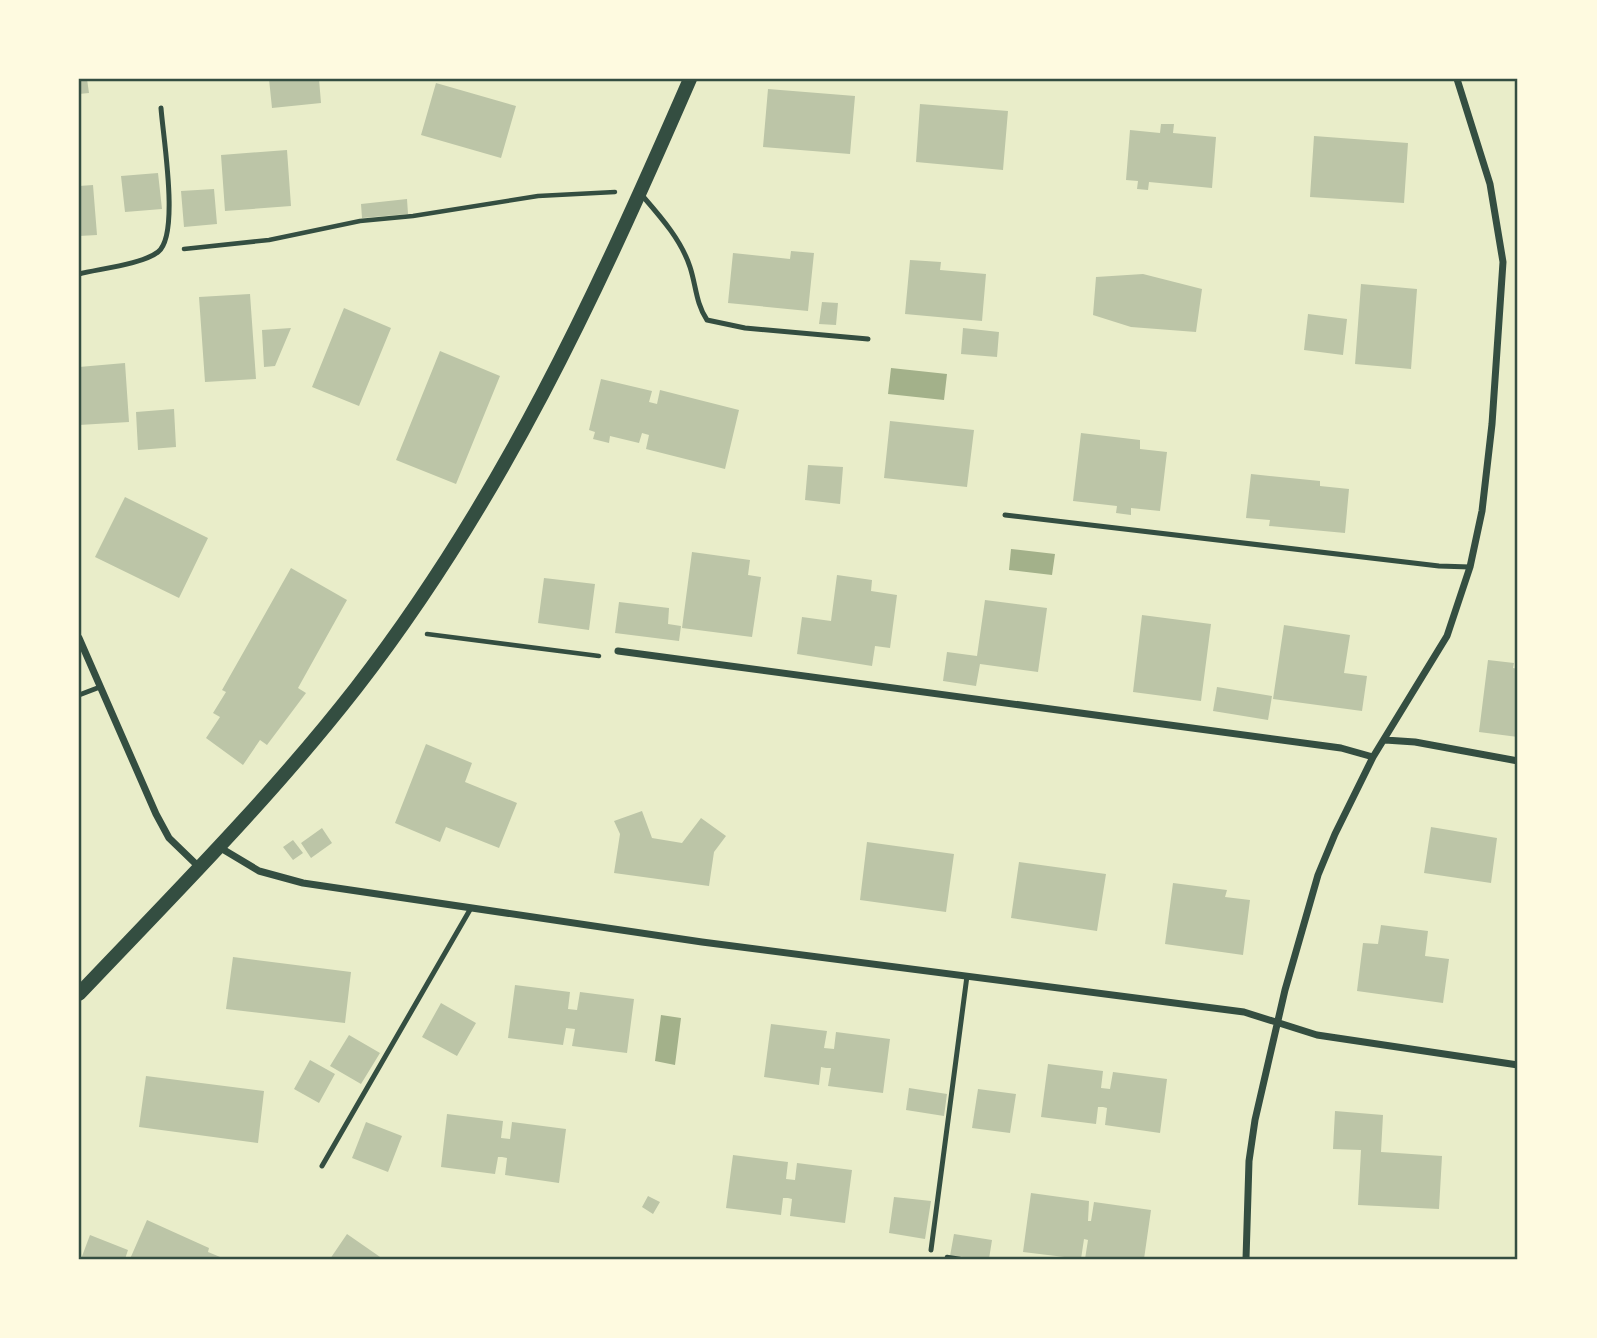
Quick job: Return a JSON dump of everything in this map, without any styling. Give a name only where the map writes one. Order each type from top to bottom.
[{"type":"main road","points":[[79,994],[277,785],[357,687],[473,520],[527,428],[580,326],[690,79]]},
{"type":"street","points":[[1246,1259],[1249,1161],[1277,1023],[1318,875],[1373,757],[1447,636],[1470,567],[1482,511],[1492,424],[1503,262],[1490,184],[1457,79]]},
{"type":"street","points":[[79,638],[156,814],[169,838],[200,867]]},
{"type":"street","points":[[618,651],[1341,748],[1373,757]]},
{"type":"street","points":[[1385,740],[1415,742],[1518,761]]},
{"type":"street","points":[[219,847],[259,871],[303,883],[702,942],[1244,1012],[1317,1035],[1518,1065]]},
{"type":"lane","points":[[79,274],[156,254],[166,244],[170,222],[161,108]]},
{"type":"lane","points":[[640,193],[675,237],[690,265],[699,309],[707,320],[745,328],[868,340]]},
{"type":"lane","points":[[1005,515],[1439,566],[1470,567]]},
{"type":"lane","points":[[79,695],[100,687]]},
{"type":"lane","points":[[322,1166],[471,908]]},
{"type":"lane","points":[[931,1250],[967,976]]},
{"type":"path","points":[[156,254],[200,246],[269,240],[360,221],[413,216],[538,196],[617,192]]},
{"type":"path","points":[[424,633],[617,658],[618,651]]},
{"type":"shaded area","points":[[891,368],[947,374],[944,400],[888,394]]},
{"type":"shaded area","points":[[1011,549],[1055,554],[1052,575],[1009,570]]},
{"type":"shaded area","points":[[661,1015],[681,1018],[675,1065],[655,1061]]},
{"type":"building","points":[[79,79],[87,79],[89,93],[79,94]]},
{"type":"building","points":[[269,79],[319,79],[321,103],[272,108]]},
{"type":"building","points":[[436,83],[516,106],[501,158],[421,135]]},
{"type":"building","points":[[768,89],[855,96],[850,154],[763,147]]},
{"type":"building","points":[[920,104],[1008,111],[1003,170],[916,162]]},
{"type":"building","points":[[1161,124],[1174,124],[1173,133],[1216,137],[1212,188],[1149,182],[1148,190],[1137,189],[1138,181],[1126,180],[1130,130],[1160,133]]},
{"type":"building","points":[[1314,136],[1408,143],[1404,203],[1310,197]]},
{"type":"building","points":[[287,150],[291,206],[225,211],[221,155]]},
{"type":"building","points":[[158,173],[162,209],[125,212],[121,176]]},
{"type":"building","points":[[93,185],[97,235],[79,236],[79,186]]},
{"type":"building","points":[[214,189],[217,224],[184,227],[181,191]]},
{"type":"building","points":[[407,199],[408,214],[362,218],[361,204]]},
{"type":"building","points":[[791,251],[814,253],[808,311],[728,303],[733,253],[790,259]]},
{"type":"building","points":[[910,260],[941,262],[940,270],[986,274],[982,321],[905,314]]},
{"type":"building","points":[[1143,274],[1202,289],[1196,332],[1131,327],[1093,315],[1096,277]]},
{"type":"building","points":[[1361,284],[1417,289],[1411,369],[1355,364]]},
{"type":"building","points":[[250,294],[256,379],[205,382],[199,297]]},
{"type":"building","points":[[822,302],[838,303],[836,325],[819,324]]},
{"type":"building","points":[[344,308],[391,328],[359,406],[312,387]]},
{"type":"building","points":[[1308,314],[1347,319],[1343,355],[1304,350]]},
{"type":"building","points":[[291,328],[275,366],[264,367],[262,330]]},
{"type":"building","points":[[963,328],[999,332],[997,357],[961,354]]},
{"type":"building","points":[[440,351],[500,376],[456,484],[396,460]]},
{"type":"building","points":[[125,363],[129,422],[79,425],[79,367]]},
{"type":"building","points":[[601,379],[652,391],[649,402],[657,404],[660,390],[739,410],[725,469],[646,449],[649,435],[642,433],[639,443],[610,436],[609,443],[593,439],[595,432],[589,430]]},
{"type":"building","points":[[174,409],[176,447],[138,450],[136,412]]},
{"type":"building","points":[[890,421],[974,430],[967,487],[884,478]]},
{"type":"building","points":[[1081,433],[1140,440],[1140,449],[1167,452],[1160,511],[1131,508],[1131,515],[1116,513],[1117,506],[1073,501]]},
{"type":"building","points":[[808,465],[843,467],[840,504],[805,500]]},
{"type":"building","points":[[1251,474],[1320,481],[1320,486],[1349,489],[1345,533],[1269,526],[1270,520],[1246,518]]},
{"type":"building","points":[[125,497],[208,538],[179,598],[95,557]]},
{"type":"building","points":[[692,552],[750,560],[748,575],[761,577],[752,637],[682,628]]},
{"type":"building","points":[[291,568],[347,600],[298,688],[306,693],[267,745],[260,740],[243,765],[206,738],[220,717],[213,713],[226,692],[222,690]]},
{"type":"building","points":[[837,575],[872,580],[871,591],[897,595],[890,648],[875,646],[872,666],[797,654],[802,617],[831,621]]},
{"type":"building","points":[[544,578],[595,584],[589,630],[538,623]]},
{"type":"building","points":[[985,600],[1047,608],[1038,672],[980,664],[976,686],[943,681],[947,652],[977,656]]},
{"type":"building","points":[[619,602],[669,608],[668,624],[681,626],[679,641],[615,633]]},
{"type":"building","points":[[1142,615],[1211,624],[1201,701],[1133,692]]},
{"type":"building","points":[[1284,625],[1350,635],[1344,673],[1367,676],[1362,711],[1273,699]]},
{"type":"building","points":[[1488,660],[1514,663],[1513,668],[1518,669],[1518,737],[1479,732]]},
{"type":"building","points":[[1217,687],[1272,696],[1268,720],[1213,711]]},
{"type":"building","points":[[426,744],[472,763],[465,782],[517,803],[499,848],[446,827],[440,842],[395,823]]},
{"type":"building","points":[[642,811],[652,838],[682,843],[701,818],[726,836],[714,852],[709,886],[614,873],[620,834],[614,821]]},
{"type":"building","points":[[1431,827],[1497,838],[1491,883],[1424,873]]},
{"type":"building","points":[[322,828],[332,843],[311,858],[301,843]]},
{"type":"building","points":[[293,840],[303,853],[293,860],[283,847]]},
{"type":"building","points":[[867,842],[954,854],[946,912],[860,900]]},
{"type":"building","points":[[1019,862],[1106,874],[1097,931],[1011,918]]},
{"type":"building","points":[[1173,883],[1227,890],[1225,897],[1250,900],[1243,955],[1165,944]]},
{"type":"building","points":[[1381,925],[1428,931],[1425,956],[1449,959],[1443,1003],[1357,991],[1363,943],[1378,944]]},
{"type":"building","points":[[233,957],[351,972],[345,1023],[226,1009]]},
{"type":"building","points":[[515,985],[570,992],[568,1009],[577,1010],[580,992],[634,999],[627,1053],[572,1046],[575,1029],[566,1028],[563,1045],[508,1038]]},
{"type":"building","points":[[441,1003],[476,1023],[457,1056],[422,1037]]},
{"type":"building","points":[[771,1024],[827,1031],[824,1048],[834,1049],[836,1032],[890,1039],[883,1093],[828,1086],[831,1068],[821,1067],[819,1085],[764,1077]]},
{"type":"building","points":[[349,1035],[380,1053],[361,1084],[330,1066]]},
{"type":"building","points":[[310,1060],[335,1074],[319,1103],[294,1089]]},
{"type":"building","points":[[1048,1064],[1103,1071],[1101,1088],[1110,1089],[1113,1072],[1167,1079],[1160,1133],[1105,1125],[1107,1108],[1103,1107],[1098,1107],[1096,1124],[1041,1117]]},
{"type":"building","points":[[146,1076],[264,1091],[258,1143],[139,1127]]},
{"type":"building","points":[[909,1088],[947,1094],[944,1116],[906,1110]]},
{"type":"building","points":[[978,1089],[1016,1094],[1010,1133],[972,1128]]},
{"type":"building","points":[[1335,1111],[1383,1115],[1381,1152],[1442,1156],[1439,1209],[1358,1205],[1361,1150],[1333,1149]]},
{"type":"building","points":[[447,1114],[503,1121],[501,1138],[510,1139],[512,1122],[566,1129],[559,1183],[505,1175],[507,1158],[502,1157],[498,1157],[495,1174],[441,1167]]},
{"type":"building","points":[[366,1122],[402,1136],[388,1172],[352,1158]]},
{"type":"building","points":[[733,1155],[788,1162],[786,1179],[795,1180],[797,1163],[852,1170],[845,1223],[790,1216],[792,1199],[788,1198],[783,1198],[781,1215],[726,1208]]},
{"type":"building","points":[[1031,1193],[1089,1201],[1088,1221],[1091,1221],[1094,1202],[1151,1210],[1144,1259],[1085,1259],[1088,1240],[1084,1239],[1081,1259],[1023,1252]]},
{"type":"building","points":[[648,1196],[660,1202],[653,1214],[642,1207]]},
{"type":"building","points":[[894,1197],[931,1201],[925,1239],[889,1233]]},
{"type":"building","points":[[147,1220],[209,1248],[208,1252],[225,1259],[130,1259]]},
{"type":"building","points":[[347,1234],[383,1259],[330,1259]]},
{"type":"building","points":[[954,1234],[992,1240],[989,1259],[950,1256]]},
{"type":"building","points":[[90,1235],[128,1250],[125,1259],[81,1259]]}]
